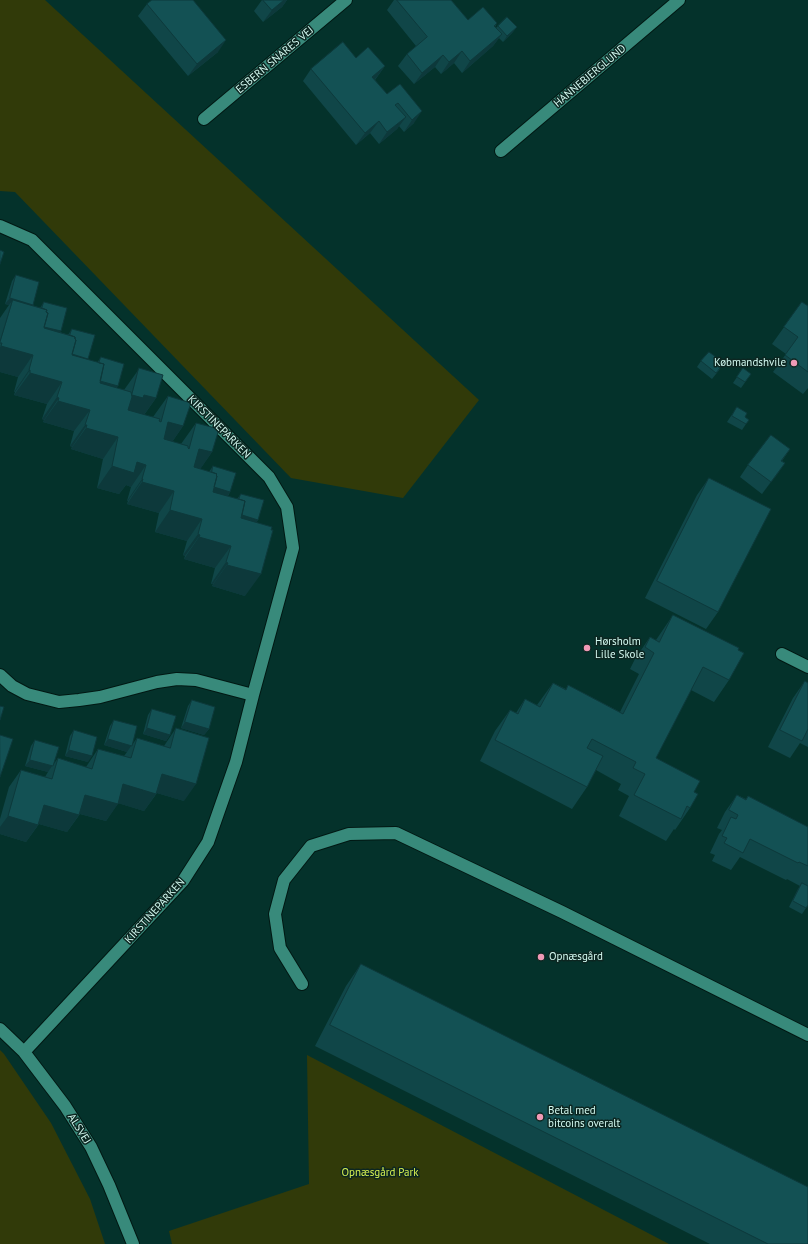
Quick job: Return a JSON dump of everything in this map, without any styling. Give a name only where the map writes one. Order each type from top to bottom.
[{"type":"street","name":"ESBERN SNARES VEJ","points":[[204,119],[346,0]]},
{"type":"street","name":"HANNEBJERGLUND","points":[[500,151],[679,0]]},
{"type":"street","name":"KIRSTINEPARKEN","points":[[0,226],[32,240],[269,476],[287,507],[293,548],[236,762],[208,842],[183,881],[24,1052]]},
{"type":"street","points":[[782,654],[808,667]]},
{"type":"street","points":[[0,675],[12,686],[27,694],[59,702],[100,697],[157,682],[177,679],[196,680],[254,695]]},
{"type":"street","points":[[302,984],[280,948],[276,914],[284,880],[311,846],[348,834],[396,833],[562,912],[808,1035]]},
{"type":"street","name":"ALSVEJ","points":[[0,1029],[24,1052],[65,1106],[91,1147],[109,1185],[133,1244]]},
{"type":"green space","points":[[0,0],[45,0],[479,400],[403,498],[291,478],[15,192],[0,191]]},
{"type":"green space","points":[[0,1050],[51,1123],[90,1199],[105,1244],[0,1244]]},
{"type":"green space","name":"Opnæsgård Park","points":[[307,1055],[669,1244],[172,1244],[169,1231],[309,1184]]},
{"type":"building","points":[[152,0],[193,0],[226,40],[197,64],[147,4]]},
{"type":"building","points":[[263,0],[284,0],[272,10]]},
{"type":"building","points":[[397,0],[451,0],[468,20],[483,7],[497,23],[494,26],[502,34],[470,61],[462,51],[449,62],[443,55],[422,73],[407,54],[427,37]]},
{"type":"building","points":[[507,17],[517,27],[507,36],[498,26]]},
{"type":"building","points":[[343,42],[356,58],[368,47],[385,66],[372,77],[387,94],[400,84],[422,111],[412,120],[398,103],[395,105],[406,117],[387,132],[379,121],[365,133],[311,69]]},
{"type":"building","points":[[0,250],[4,252],[0,264]]},
{"type":"building","points":[[16,275],[39,282],[33,305],[10,298]]},
{"type":"building","points":[[13,300],[47,310],[46,312],[48,313],[44,328],[75,337],[76,340],[72,355],[104,364],[100,383],[131,392],[132,397],[128,410],[160,419],[159,421],[161,422],[168,396],[191,403],[183,426],[168,422],[164,439],[188,446],[189,449],[196,423],[219,429],[212,452],[199,449],[194,467],[217,474],[213,492],[245,501],[241,518],[272,527],[271,530],[273,530],[261,574],[227,565],[228,563],[226,562],[231,546],[199,537],[200,535],[198,534],[202,519],[170,510],[174,491],[142,482],[146,465],[137,462],[134,473],[112,466],[118,437],[86,428],[87,425],[85,425],[90,410],[58,401],[59,398],[57,397],[62,382],[30,373],[29,370],[33,355],[1,346],[2,343],[0,343]]},
{"type":"building","points":[[44,302],[67,308],[61,331],[44,327],[48,313],[46,312],[47,310],[42,308]]},
{"type":"building","points":[[802,302],[808,306],[808,372],[785,355],[798,337],[784,327]]},
{"type":"building","points":[[72,329],[95,335],[88,359],[72,354],[76,340],[75,337],[70,335]]},
{"type":"building","points":[[709,352],[724,363],[716,373],[701,361]]},
{"type":"building","points":[[101,357],[124,364],[118,386],[100,381],[104,364],[99,363]]},
{"type":"building","points":[[139,368],[163,375],[156,398],[144,395],[143,398],[132,395]]},
{"type":"building","points":[[743,368],[751,374],[745,382],[737,377]]},
{"type":"building","points":[[737,407],[747,413],[745,417],[749,420],[746,424],[732,416]]},
{"type":"building","points":[[771,435],[790,449],[781,461],[785,463],[771,482],[748,465]]},
{"type":"building","points":[[213,466],[236,473],[230,492],[214,487],[217,474],[212,472]]},
{"type":"building","points":[[709,478],[771,509],[718,612],[657,581]]},
{"type":"building","points":[[241,494],[264,500],[258,520],[242,515],[245,501],[239,499]]},
{"type":"building","points":[[673,615],[739,648],[738,650],[744,653],[729,680],[703,667],[656,758],[700,781],[694,792],[698,794],[690,808],[687,806],[681,819],[634,795],[645,774],[633,768],[636,762],[592,739],[587,748],[603,756],[587,787],[495,740],[510,710],[518,714],[525,699],[540,707],[553,683],[566,690],[568,685],[623,714],[654,653],[645,647],[650,637],[659,642]]},
{"type":"building","points":[[805,681],[808,683],[808,729],[802,741],[780,730]]},
{"type":"building","points":[[192,700],[215,707],[209,729],[185,722]]},
{"type":"building","points":[[0,706],[4,707],[0,720]]},
{"type":"building","points":[[152,709],[176,716],[170,735],[147,728]]},
{"type":"building","points":[[114,720],[137,726],[132,746],[108,739]]},
{"type":"building","points":[[176,728],[209,738],[196,784],[162,774],[156,794],[123,784],[118,804],[85,795],[79,815],[44,805],[38,825],[8,816],[21,770],[52,779],[58,758],[92,769],[98,749],[131,758],[137,738],[170,748]]},
{"type":"building","points":[[74,730],[97,737],[92,756],[69,750]]},
{"type":"building","points":[[0,735],[13,739],[0,777]]},
{"type":"building","points":[[35,740],[59,747],[53,766],[30,760]]},
{"type":"building","points":[[737,795],[746,800],[748,796],[808,827],[808,866],[799,862],[798,863],[750,839],[743,853],[724,843],[727,838],[722,836],[731,817],[736,819],[738,815],[729,810]]},
{"type":"building","points":[[802,883],[808,886],[808,905],[806,908],[793,901]]},
{"type":"building","points":[[361,964],[808,1187],[808,1244],[768,1244],[330,1025]]},
{"type":"place","name":"Købmandshvile","points":[[794,363]]},
{"type":"place","name":"Hørsholm Lille Skole","points":[[587,648]]},
{"type":"place","name":"Opnæsgård","points":[[541,957]]},
{"type":"place","name":"Betal med bitcoins overalt","points":[[540,1117]]}]
